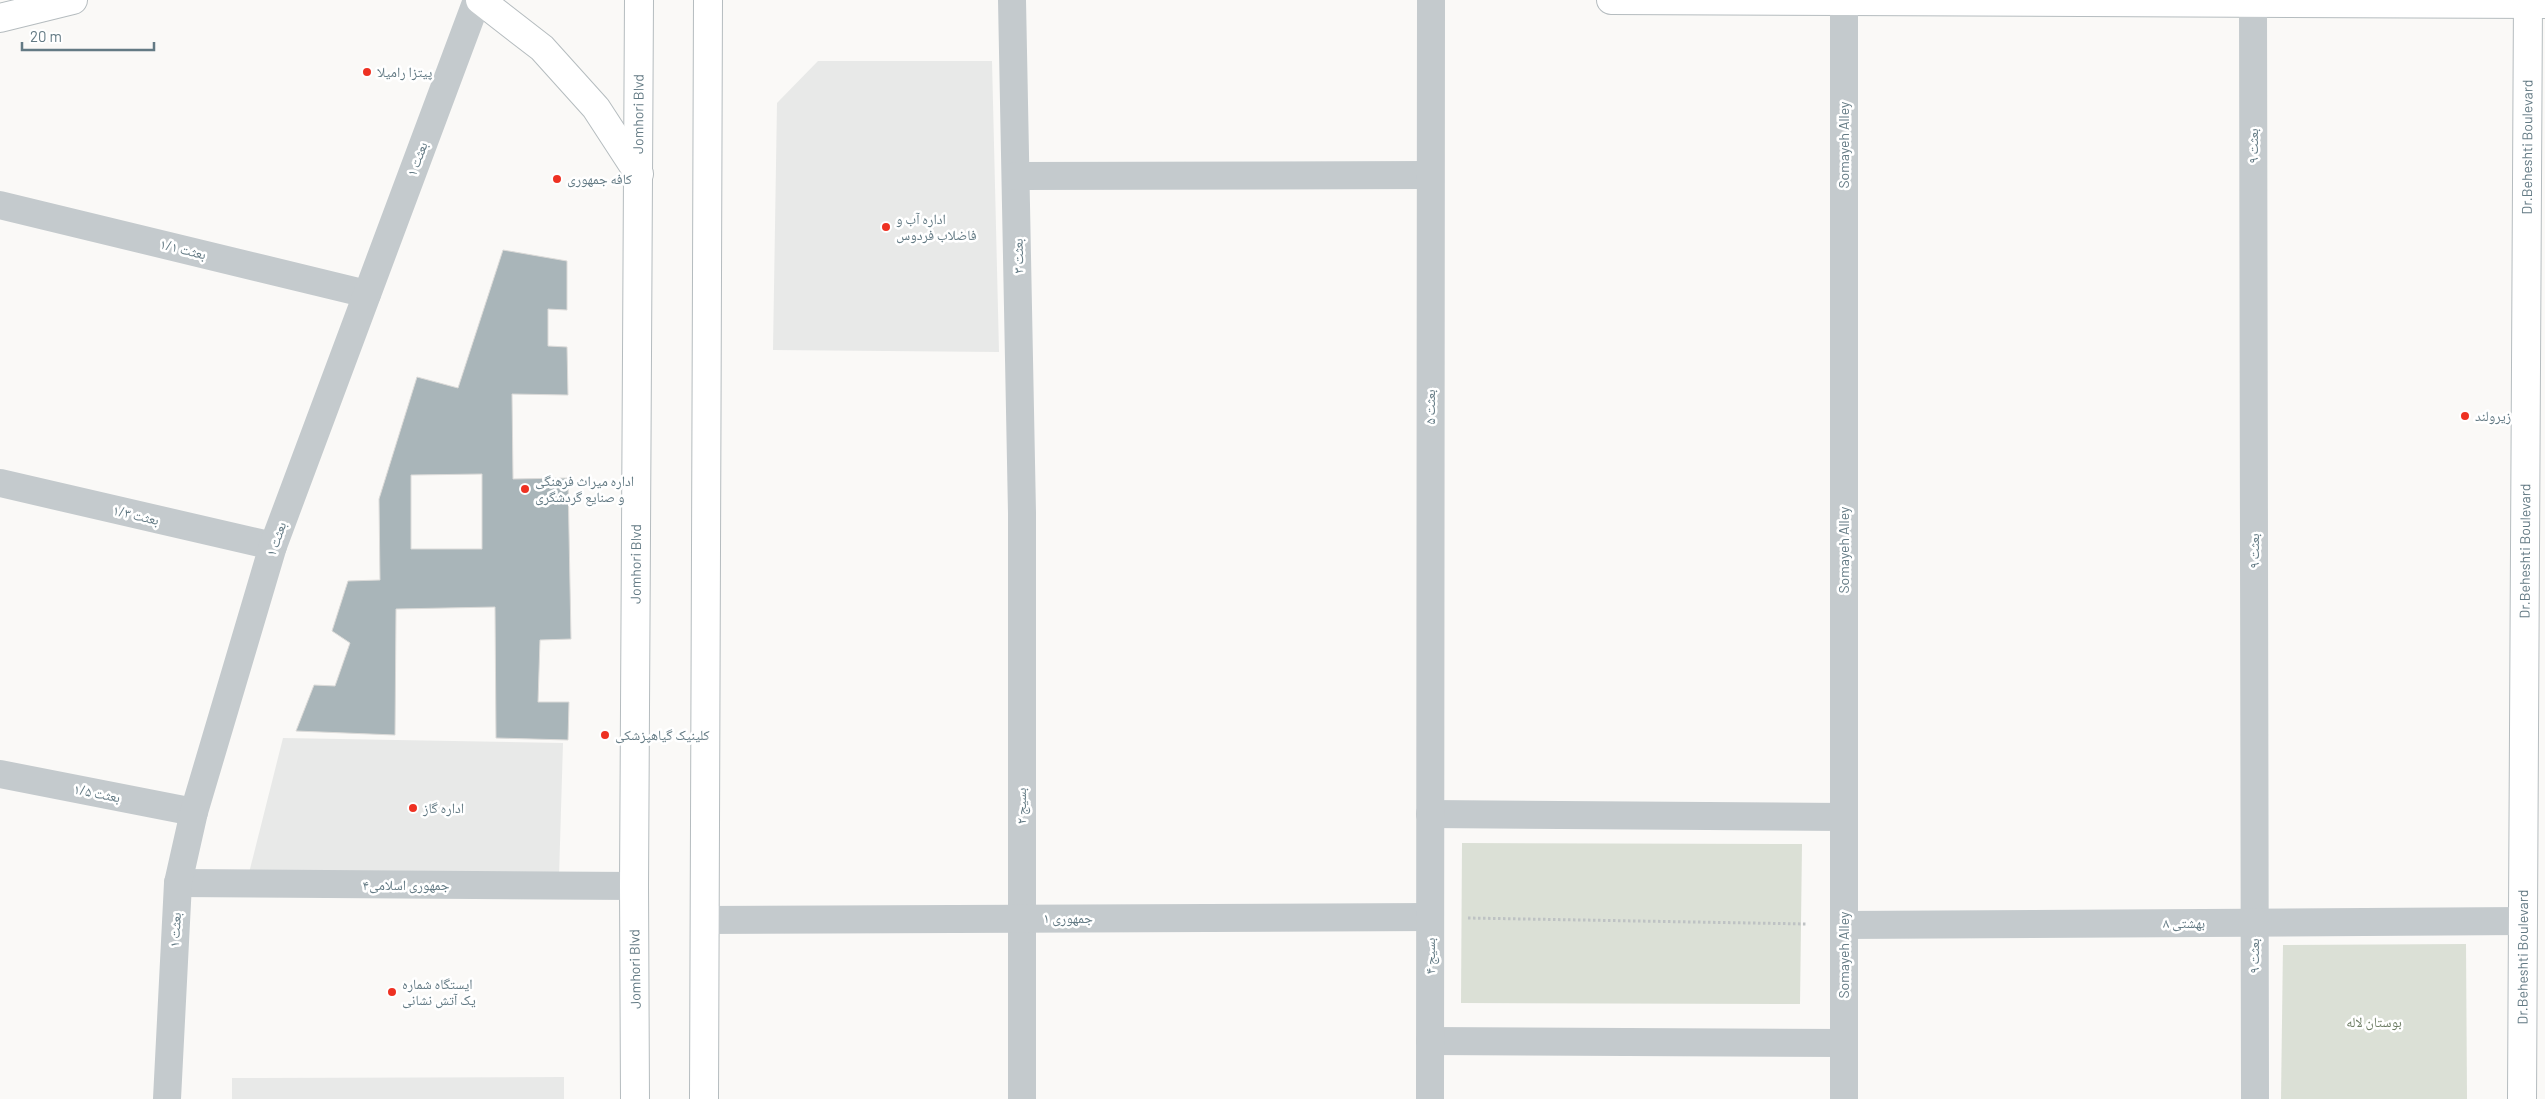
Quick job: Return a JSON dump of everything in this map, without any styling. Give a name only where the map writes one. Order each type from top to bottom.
[{"type":"main road","points":[[0,18],[73,0]]},
{"type":"main road","points":[[478,0],[542,48],[596,108],[639,174]]},
{"type":"main road","name":"Jomhori Blvd","points":[[635,1099],[634,886],[639,0]]},
{"type":"main road","points":[[704,1099],[708,0]]},
{"type":"main road","points":[[1611,0],[2534,2]]},
{"type":"main road","name":"Dr.Beheshti Boulevard","points":[[2522,1099],[2534,2]]},
{"type":"street","name":"بعثت ۱","points":[[168,1099],[178,883],[194,812],[273,546],[478,0]]},
{"type":"street","name":"بعثت ۳","points":[[1012,0],[1022,513]]},
{"type":"street","name":"بعثت ۵","points":[[1430,0],[1430,814]]},
{"type":"street","name":"Somayeh Alley","points":[[1844,1],[1844,1099]]},
{"type":"street","name":"بعثت ۹","points":[[2253,2],[2254,1099]]},
{"type":"street","points":[[1016,176],[1430,175]]},
{"type":"street","name":"بعثت ۱/۱","points":[[0,205],[367,294]]},
{"type":"street","name":"بعثت ۱/۳","points":[[0,484],[273,546]]},
{"type":"street","name":"بسیج ۲","points":[[1022,513],[1022,1099]]},
{"type":"street","name":"بعثت ۱/۵","points":[[0,774],[194,812]]},
{"type":"street","points":[[1430,814],[1844,816]]},
{"type":"street","name":"بسیج ۴","points":[[1430,814],[1430,1099]]},
{"type":"street","name":"جمهوری اسلامی۴","points":[[178,883],[634,886]]},
{"type":"street","name":"جمهوری ۱","points":[[705,920],[1430,917]]},
{"type":"street","name":"بهشتی ۸","points":[[1844,925],[2523,921]]},
{"type":"street","points":[[1430,1041],[1844,1043]]},
{"type":"path","points":[[1430,917],[1844,925]]},
{"type":"shaded area","name":"اداره آب و فاضلاب فردوس","points":[[818,61],[992,61],[999,352],[773,350],[777,103]]},
{"type":"shaded area","name":"اداره گاز","points":[[283,738],[563,743],[559,877],[249,873]]},
{"type":"shaded area","points":[[564,1077],[564,1099],[232,1099],[232,1078]]},
{"type":"green space","points":[[1462,843],[1802,844],[1800,1004],[1461,1003]]},
{"type":"green space","name":"بوستان لاله","points":[[2466,944],[2467,1099],[2281,1099],[2283,945]]},
{"type":"building","name":"اداره میراث فرهنگی و صنایع گردشگری","points":[[503,250],[567,261],[567,310],[548,309],[548,346],[567,347],[568,395],[512,394],[513,479],[568,478],[571,639],[540,640],[538,702],[569,702],[568,740],[496,738],[495,607],[396,609],[395,735],[296,731],[314,685],[335,686],[350,643],[332,631],[348,581],[380,580],[379,499],[417,377],[458,388]],"holes":[[[482,474],[482,549],[411,549],[411,475]]]},
{"type":"place","name":"پیتزا رامیلا","points":[[367,72]]},
{"type":"place","name":"کافه جمهوری","points":[[557,179]]},
{"type":"place","name":"اداره آب و فاضلاب فردوس","points":[[886,227]]},
{"type":"place","name":"زیرولند","points":[[2465,416]]},
{"type":"place","name":"اداره میراث فرهنگی و صنایع گردشگری","points":[[525,489]]},
{"type":"place","name":"کلینیک گیاهپزشکی","points":[[605,735]]},
{"type":"place","name":"اداره گاز","points":[[413,808]]},
{"type":"place","name":"ایستگاه شماره یک آتش نشانی","points":[[392,992]]}]
